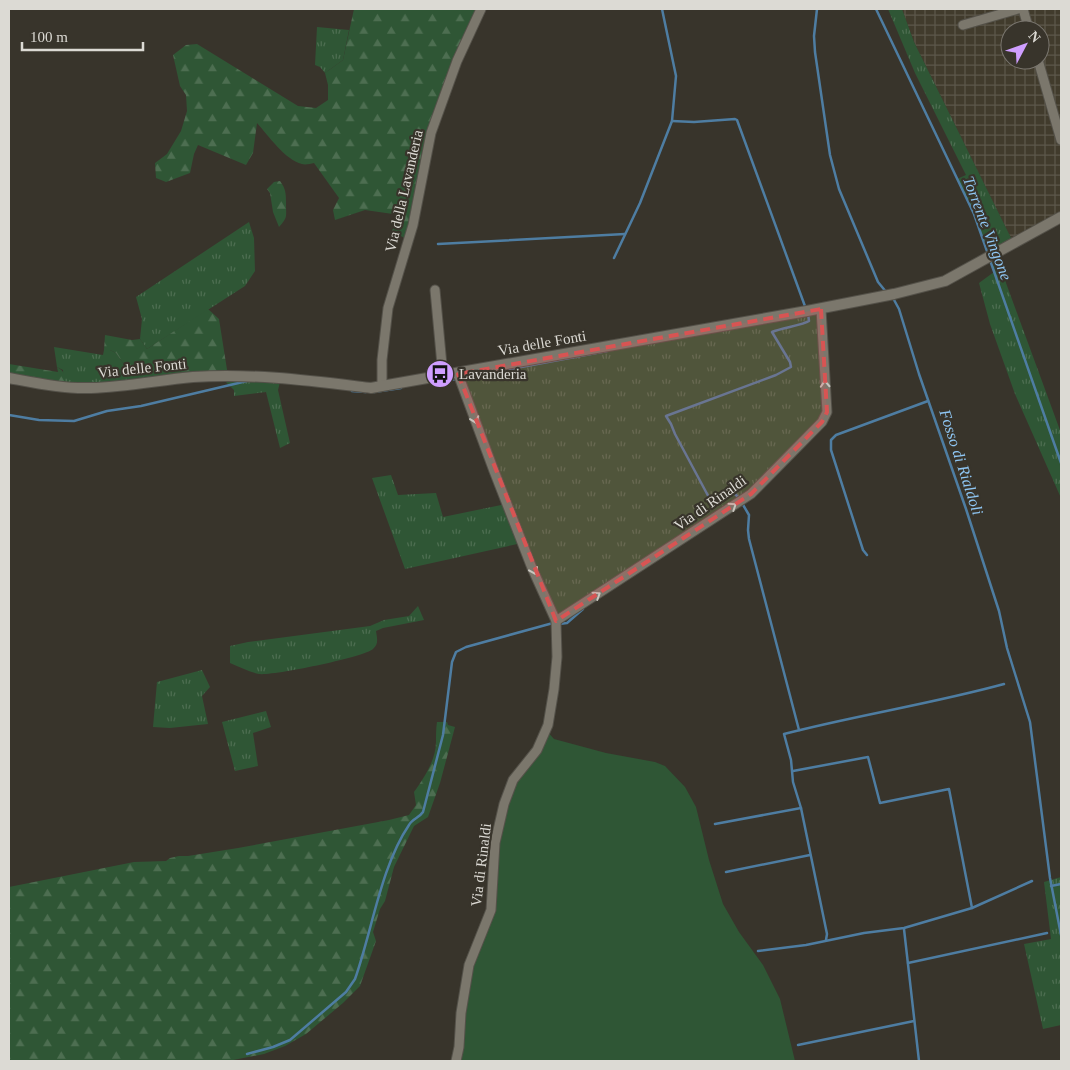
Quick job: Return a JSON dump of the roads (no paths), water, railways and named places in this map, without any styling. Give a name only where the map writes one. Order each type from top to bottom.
[{"type":"street","name":"Via della Lavanderia","points":[[382,386],[382,360],[388,308],[412,226],[431,133],[457,61],[481,9]]},
{"type":"street","points":[[963,25],[1018,9]]},
{"type":"street","points":[[1041,70],[1061,140]]},
{"type":"street","name":"Via delle Fonti","points":[[9,378],[49,386],[90,388],[133,385],[193,377],[242,376],[281,378],[371,388],[821,309],[894,294],[945,281],[1061,217]]},
{"type":"street","points":[[435,290],[442,376]]},
{"type":"street","name":"Via di Rinaldi","points":[[556,621],[751,494],[822,422],[826,412],[821,309]]},
{"type":"street","name":"Via di Rinaldi","points":[[456,1061],[469,965],[491,910],[495,843],[504,804],[513,780],[537,750],[548,725],[557,657],[556,621],[532,568],[458,374]]},
{"type":"waterway","points":[[614,258],[640,203],[672,121],[676,76],[662,9]]},
{"type":"waterway","name":"Fosso di Rialdoli","points":[[817,9],[814,36],[815,52],[830,155],[839,189],[878,282],[887,293]]},
{"type":"waterway","name":"Torrente Vingone","points":[[876,9],[974,214],[988,254]]},
{"type":"waterway","points":[[672,121],[737,120],[806,309]]},
{"type":"waterway","points":[[438,244],[625,234]]},
{"type":"waterway","name":"Torrente Vingone","points":[[990,260],[1061,463]]},
{"type":"waterway","name":"Fosso di Rialdoli","points":[[893,298],[899,309],[999,611],[1007,648],[1030,722],[1050,878],[1061,935]]},
{"type":"waterway","points":[[739,498],[733,492],[713,505],[666,416],[776,375],[791,367],[790,362],[772,332],[809,321],[808,314]]},
{"type":"waterway","points":[[463,378],[607,351]]},
{"type":"waterway","points":[[431,382],[457,379]]},
{"type":"waterway","points":[[9,415],[39,420],[74,421],[107,411],[141,406],[247,381]]},
{"type":"waterway","points":[[374,392],[401,388]]},
{"type":"waterway","points":[[352,391],[366,392]]},
{"type":"waterway","points":[[867,555],[863,550],[831,450],[831,440],[836,435],[928,401]]},
{"type":"waterway","points":[[742,503],[749,515],[749,539],[799,730]]},
{"type":"waterway","points":[[559,624],[567,623],[583,609]]},
{"type":"waterway","points":[[247,1054],[290,1040],[346,992],[355,979],[391,860],[399,841],[410,823],[423,812],[443,735],[452,662],[456,652],[466,647],[553,623]]},
{"type":"waterway","points":[[826,940],[827,934],[784,734],[1004,684]]},
{"type":"waterway","points":[[793,771],[868,757],[880,803],[949,789],[972,908]]},
{"type":"waterway","points":[[715,824],[801,808]]},
{"type":"waterway","points":[[726,872],[810,855]]},
{"type":"waterway","points":[[758,951],[806,945],[864,933],[904,928],[972,908],[1032,881]]},
{"type":"waterway","points":[[1051,886],[1061,884]]},
{"type":"waterway","points":[[904,929],[919,1061]]},
{"type":"waterway","points":[[908,963],[1047,933]]},
{"type":"waterway","points":[[798,1045],[914,1021]]},
{"type":"place","name":"Lavanderia","points":[[440,374]]}]
